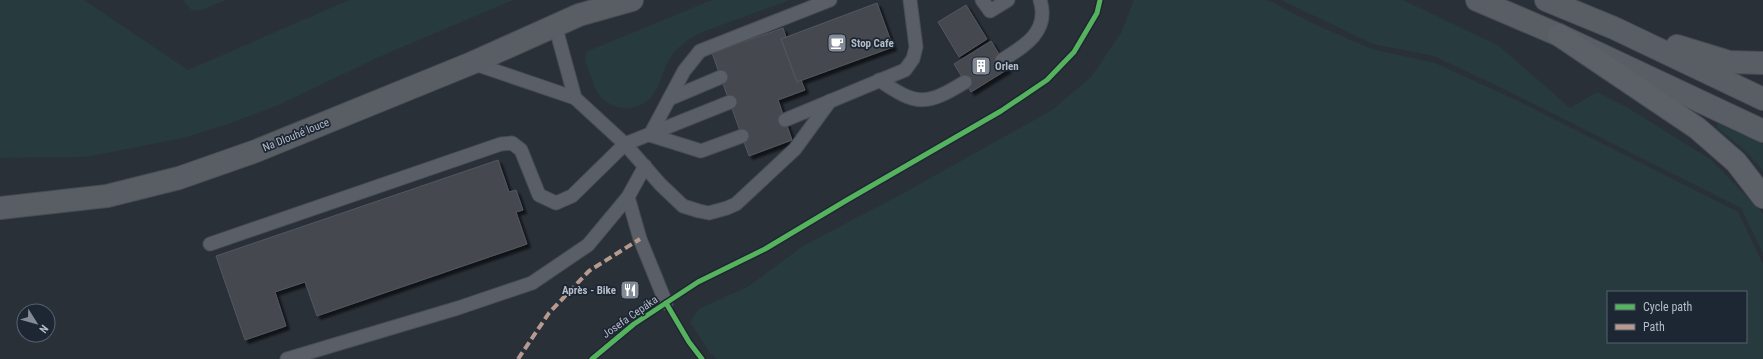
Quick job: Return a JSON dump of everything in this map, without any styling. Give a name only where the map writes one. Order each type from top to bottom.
[{"type":"main road","points":[[578,16],[605,0]]},
{"type":"main road","points":[[578,16],[632,0]]},
{"type":"main road","points":[[1477,0],[1559,35],[1763,131]]},
{"type":"main road","points":[[1546,0],[1614,28],[1763,99]]},
{"type":"main road","name":"Na Dlouhé louce","points":[[0,208],[107,196],[179,178],[256,151],[472,63],[578,16]]},
{"type":"main road","points":[[1614,28],[1729,62],[1763,63]]},
{"type":"main road","points":[[1559,35],[1697,128],[1736,162],[1763,197]]},
{"type":"lane","points":[[650,135],[684,71],[700,51],[752,35],[830,0]]},
{"type":"lane","points":[[785,120],[905,70],[913,59],[916,47],[910,0]]},
{"type":"lane","points":[[982,0],[990,11],[1008,0]]},
{"type":"lane","points":[[1002,60],[1030,41],[1037,32],[1042,18],[1040,0]]},
{"type":"lane","points":[[555,26],[575,98]]},
{"type":"lane","points":[[472,63],[575,98],[625,144],[660,184],[683,206],[699,211],[709,212],[727,208],[736,204],[795,149],[830,101]]},
{"type":"lane","points":[[669,99],[721,77]]},
{"type":"lane","points":[[880,80],[900,95],[923,101],[947,94],[965,82]]},
{"type":"lane","points":[[210,244],[501,144],[512,143],[521,150],[540,195],[556,203],[572,196],[625,144],[730,102]]},
{"type":"lane","points":[[650,135],[701,151],[742,136]]},
{"type":"lane","points":[[287,359],[458,308],[532,283],[588,245],[628,197],[645,166]]},
{"type":"lane","points":[[628,197],[640,239],[666,303]]},
{"type":"green space","points":[[0,0],[84,0],[188,70],[349,0],[513,0],[379,57],[276,106],[225,125],[183,138],[86,157],[0,158]]},
{"type":"green space","points":[[184,0],[226,0],[201,10],[192,10]]},
{"type":"green space","points":[[712,0],[790,0],[700,33],[687,40],[670,58],[652,97],[642,105],[630,108],[617,107],[605,101],[600,96],[595,88],[586,62],[585,56],[588,51]]},
{"type":"green space","points":[[1134,0],[1265,0],[1272,2],[1316,25],[1372,49],[1435,63],[1516,100],[1738,212],[1763,264],[1763,359],[717,359],[710,353],[690,322],[699,309],[749,286],[803,246],[900,195],[1052,110],[1091,77],[1121,33]]},
{"type":"green space","points":[[1281,0],[1403,0],[1499,46],[1570,108],[1597,92],[1628,108],[1710,159],[1760,210],[1763,214],[1763,253],[1741,208],[1506,90],[1434,56],[1373,44]]},
{"type":"green space","points":[[1717,123],[1763,144],[1763,170],[1741,147],[1718,128]]},
{"type":"building","name":"Stop Cafe","points":[[877,3],[893,47],[797,82],[781,39]]},
{"type":"building","points":[[966,5],[987,39],[959,57],[938,22]]},
{"type":"building","points":[[783,28],[786,37],[781,39],[797,82],[801,80],[805,90],[778,100],[792,140],[749,156],[712,53]]},
{"type":"building","name":"Orlen","points":[[991,41],[1008,69],[971,92],[954,64]]},
{"type":"building","points":[[498,160],[509,192],[516,190],[523,210],[516,212],[527,244],[317,316],[305,282],[275,292],[286,326],[245,340],[216,256]]},
{"type":"marked path","points":[[518,359],[549,313],[589,271],[640,239]]},
{"type":"cycle path","name":"Josefa Cepáka","points":[[592,359],[634,324],[698,282],[765,249],[1001,111],[1047,80],[1074,52],[1097,13],[1100,0]]},
{"type":"cycle path","name":"Josefa Cepáka","points":[[666,303],[689,342],[702,359]]},
{"type":"place","name":"Stop Cafe","points":[[837,43]]},
{"type":"place","name":"Orlen","points":[[981,66]]},
{"type":"place","name":"Après - Bike","points":[[630,290]]}]
